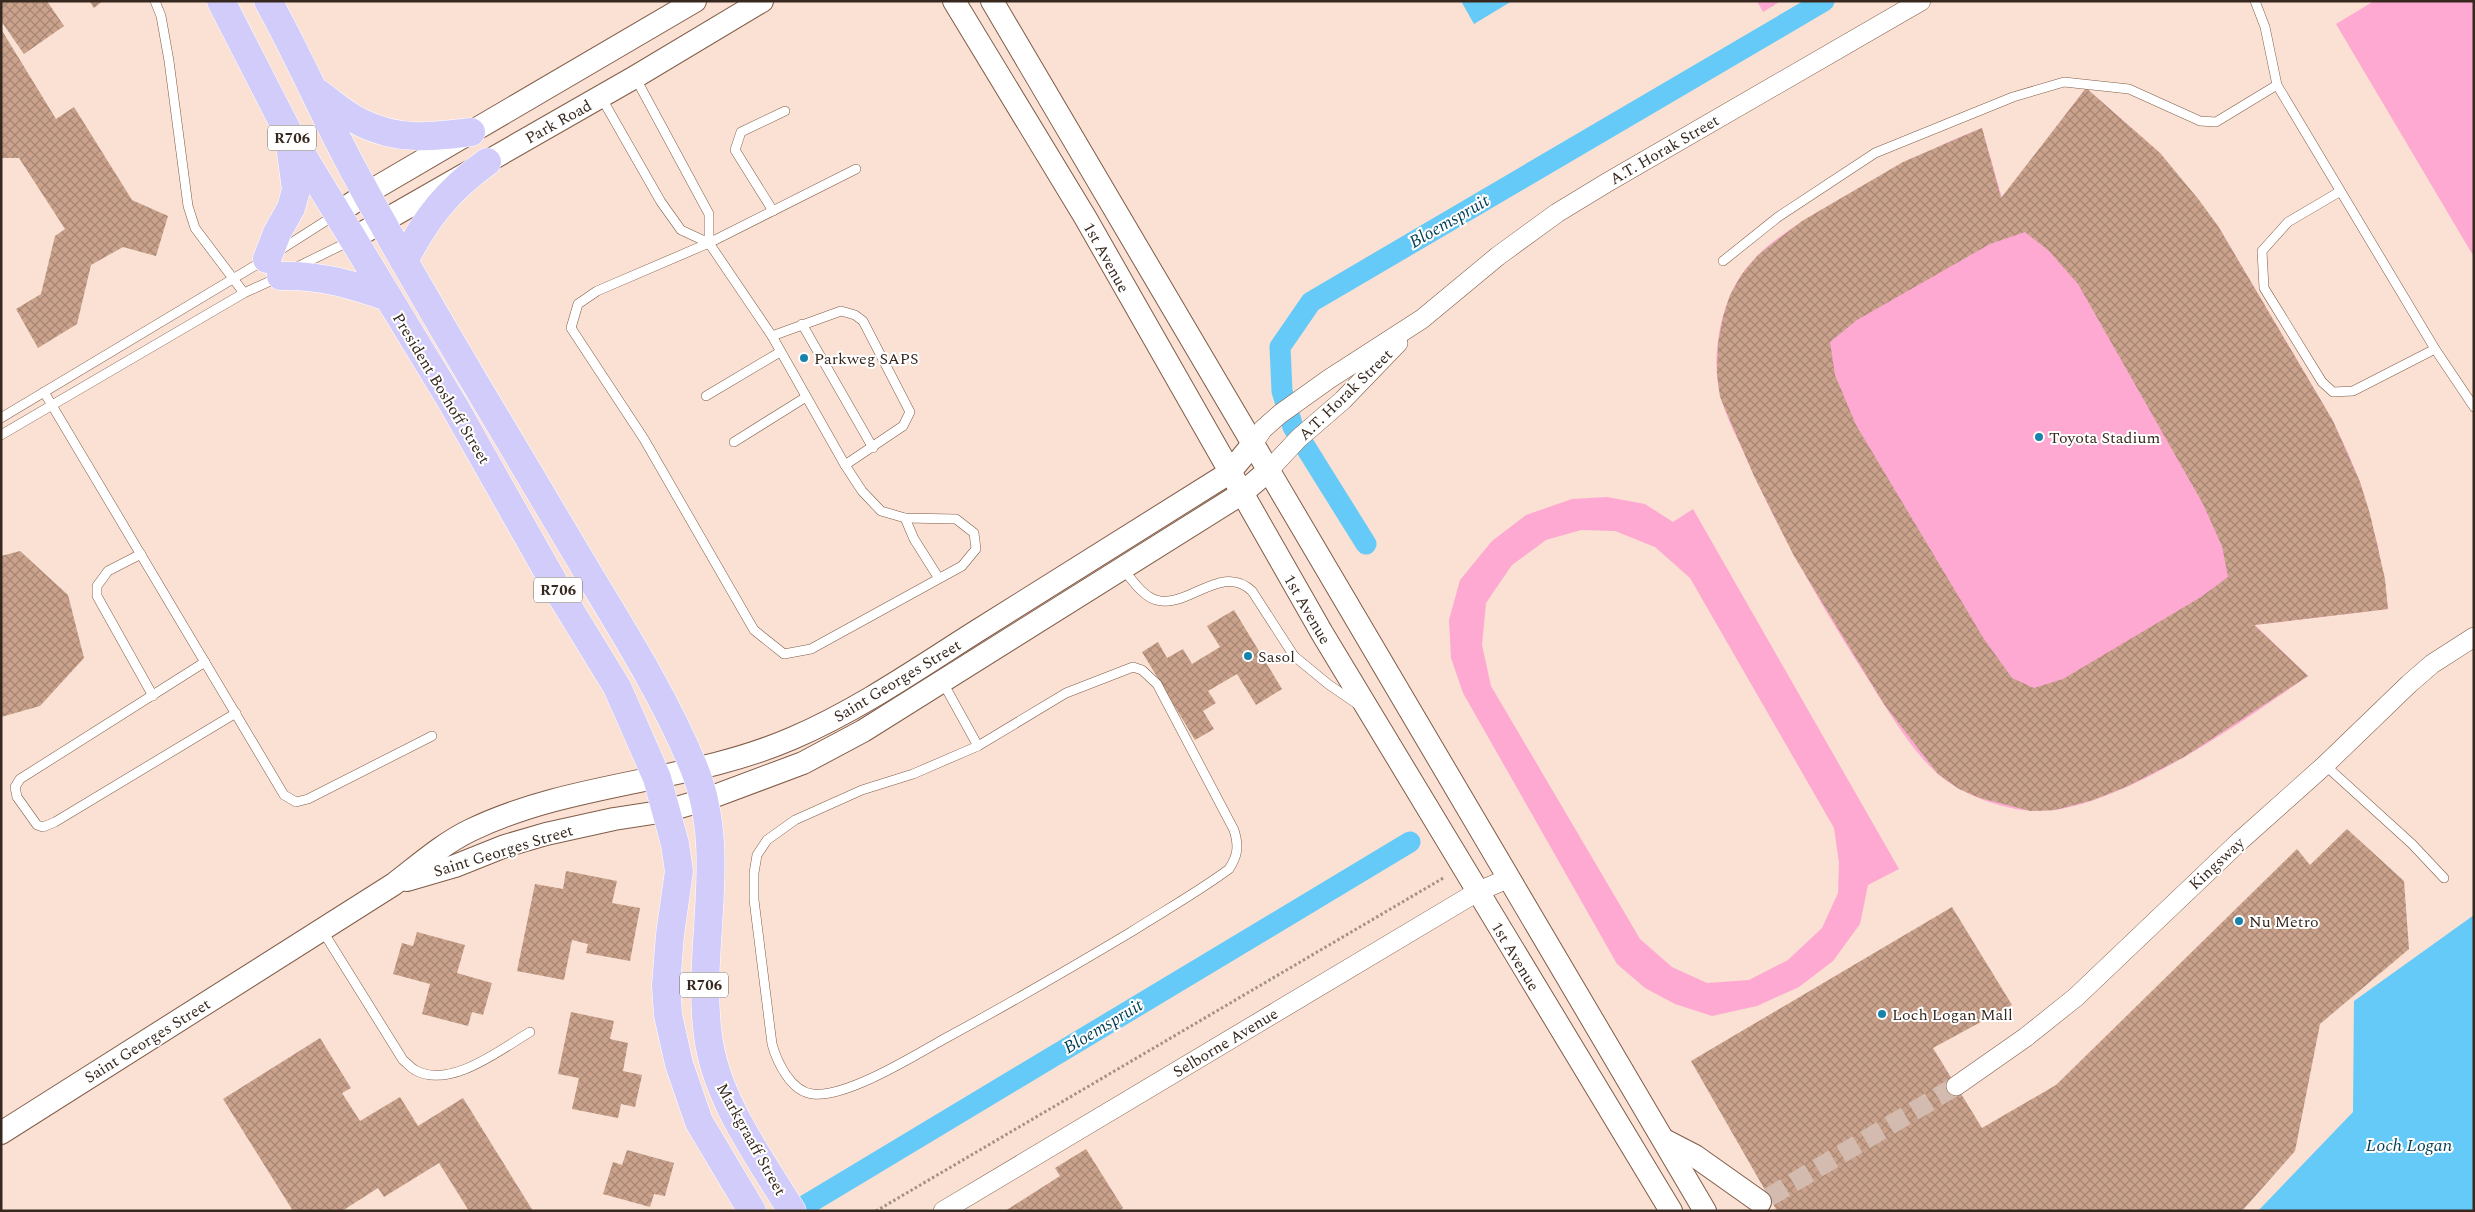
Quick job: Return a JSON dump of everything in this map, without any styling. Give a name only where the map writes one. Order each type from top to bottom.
[{"type":"main road","name":"President Boshoff Street","points":[[221,1],[287,130],[453,404],[562,597],[616,687],[657,778]]},
{"type":"main road","name":"President Boshoff Street","points":[[268,1],[367,194],[404,261],[636,654],[695,770]]},
{"type":"main road","points":[[315,90],[360,123],[400,137],[423,137],[471,132]]},
{"type":"main road","points":[[287,130],[296,190],[290,208],[277,233],[274,268],[332,279],[388,297]]},
{"type":"main road","points":[[404,261],[421,228],[434,210],[451,191],[487,162]]},
{"type":"main road","name":"Markgraaff Street","points":[[695,770],[704,800],[711,843],[712,878],[704,992],[708,1038],[724,1093],[760,1160],[792,1211]]},
{"type":"main road","name":"R706","points":[[657,778],[675,844],[679,871],[670,934],[666,986],[668,1015],[679,1064],[699,1122],[752,1211]]},
{"type":"street","name":"Park Road","points":[[338,213],[471,132],[695,1]]},
{"type":"street","name":"Park Road","points":[[352,239],[601,97],[762,1]]},
{"type":"street","name":"1st Avenue","points":[[954,1],[1084,217],[1241,494],[1368,711],[1670,1211]]},
{"type":"street","name":"1st Avenue","points":[[992,1],[1705,1211]]},
{"type":"street","points":[[1005,1],[1008,28]]},
{"type":"street","name":"A.T. Horak Street","points":[[1269,470],[1299,438],[1343,400],[1422,319],[1498,256],[1565,208],[1922,1]]},
{"type":"street","name":"A.T. Horak Street","points":[[1253,444],[1263,429],[1280,414],[1329,379],[1422,319]]},
{"type":"street","name":"Saint Georges Street","points":[[1,1132],[394,884],[446,843],[504,816],[556,800],[695,770],[754,753],[793,738],[859,706],[1229,473],[1253,444]]},
{"type":"street","name":"Saint Georges Street","points":[[394,884],[455,866],[505,846],[546,834],[614,819],[666,811],[704,800],[803,763],[863,731],[1241,494],[1269,470]]},
{"type":"street","name":"Kingsway","points":[[1956,1086],[2026,1037],[2076,997],[2241,840],[2325,765],[2432,664],[2474,637]]},
{"type":"street","name":"Selborne Avenue","points":[[943,1211],[1477,892],[1509,878]]},
{"type":"street","points":[[1664,1140],[1695,1156],[1762,1204]]},
{"type":"lane","points":[[155,1],[169,61],[188,206],[195,228],[244,294]]},
{"type":"lane","points":[[2255,1],[2265,27],[2277,86],[2435,349],[2474,407]]},
{"type":"lane","points":[[635,77],[709,214],[709,242]]},
{"type":"lane","points":[[1723,261],[1778,217],[1875,153],[2013,97],[2064,82],[2128,89],[2200,121],[2216,122],[2277,86]]},
{"type":"lane","points":[[601,97],[661,202],[681,230],[709,242],[772,336],[845,465],[862,491],[881,511],[905,518],[956,519],[974,534],[976,549],[962,566],[938,577],[811,649],[784,654],[754,630],[644,440],[571,328],[578,304],[597,291],[709,242],[856,169]]},
{"type":"lane","points":[[774,211],[735,150],[741,132],[785,111]]},
{"type":"lane","points":[[2339,192],[2288,222],[2262,251],[2264,288],[2322,382],[2333,392],[2353,391],[2435,349]]},
{"type":"lane","points":[[1,435],[244,294],[338,213]]},
{"type":"lane","points":[[1,418],[233,280],[274,268],[352,239]]},
{"type":"lane","points":[[772,336],[841,310],[856,315],[863,321],[910,412],[903,426],[873,448],[845,465]]},
{"type":"lane","points":[[802,324],[873,448]]},
{"type":"lane","points":[[706,396],[780,352]]},
{"type":"lane","points":[[44,392],[284,795],[296,802],[308,799],[432,736]]},
{"type":"lane","points":[[734,442],[806,397]]},
{"type":"lane","points":[[905,518],[914,539],[938,577]]},
{"type":"lane","points":[[141,554],[108,571],[97,586],[97,596],[153,696]]},
{"type":"lane","points":[[1122,568],[1146,595],[1157,600],[1169,600],[1224,582],[1236,580],[1244,584],[1252,591],[1294,656],[1346,698],[1368,711]]},
{"type":"lane","points":[[205,662],[20,779],[15,786],[17,797],[37,826],[44,827],[56,822],[236,713]]},
{"type":"lane","points":[[1133,667],[1142,670],[1158,684],[1234,830],[1239,845],[1237,857],[1229,869],[1207,885],[1037,989],[892,1068],[834,1093],[812,1094],[798,1086],[785,1074],[776,1060],[772,1044],[754,900],[754,873],[757,855],[767,840],[795,820],[862,790],[913,774],[978,746],[1066,693],[1115,672],[1133,667]]},
{"type":"lane","points":[[942,681],[978,746]]},
{"type":"lane","points":[[2325,765],[2412,844],[2444,878]]},
{"type":"lane","points":[[322,929],[404,1060],[416,1071],[431,1075],[449,1075],[467,1069],[530,1032]]},
{"type":"path","points":[[876,1211],[1462,867]]},
{"type":"green space","points":[[1757,1],[1781,1],[1763,12]]},
{"type":"green space","points":[[2374,1],[2474,1],[2474,257],[2336,24]]},
{"type":"green space","name":"Toyota Stadium","points":[[2086,88],[2160,153],[2218,226],[2333,421],[2360,482],[2378,546],[2388,609],[2255,625],[2308,676],[2213,740],[2138,782],[2100,798],[2065,808],[2033,811],[1996,804],[1959,789],[1939,775],[1929,765],[1899,727],[1817,596],[1761,490],[1724,406],[1718,386],[1716,361],[1721,322],[1731,292],[1748,266],[1784,233],[1889,172],[1944,144],[1982,128],[2002,198]]},
{"type":"green space","points":[[1607,497],[1645,504],[1673,522],[1693,509],[1899,869],[1868,885],[1860,924],[1833,961],[1799,987],[1757,1006],[1712,1016],[1675,1004],[1645,988],[1617,964],[1463,693],[1451,658],[1449,620],[1460,580],[1492,541],[1526,515],[1572,499]],"holes":[[[1581,530],[1615,531],[1655,547],[1690,578],[1834,828],[1839,863],[1838,893],[1822,928],[1788,960],[1749,980],[1707,983],[1672,967],[1640,939],[1491,686],[1482,645],[1486,603],[1512,565],[1546,540]]]},
{"type":"water","points":[[1461,1],[1512,1],[1474,24]]},
{"type":"water","name":"Loch Logan","points":[[2474,915],[2474,1211],[2258,1211],[2353,1112],[2354,1001]]},
{"type":"building","points":[[1,1],[47,1],[64,26],[24,54],[1,21]]},
{"type":"building","points":[[89,1],[103,1],[94,8]]},
{"type":"building","points":[[1,29],[56,119],[74,107],[132,200],[168,216],[156,256],[123,247],[91,265],[77,324],[38,348],[16,309],[41,294],[55,236],[65,229],[19,158],[1,158]]},
{"type":"building","name":"Toyota Stadium","points":[[2086,88],[2160,153],[2218,226],[2333,421],[2360,482],[2370,514],[2385,579],[2388,609],[2254,625],[2308,676],[2184,757],[2128,786],[2093,800],[2055,810],[2031,811],[1980,798],[1959,789],[1938,774],[1884,704],[1794,556],[1754,476],[1720,397],[1717,373],[1718,344],[1723,317],[1730,295],[1742,274],[1758,255],[1802,221],[1903,162],[1982,128],[2001,198]],"holes":[[[2025,232],[2049,251],[2078,284],[2203,504],[2222,546],[2228,577],[2201,597],[2063,679],[2034,688],[2012,678],[1984,639],[1856,425],[1835,375],[1830,342],[1857,320],[1990,244]]]},
{"type":"building","points":[[20,551],[68,595],[84,658],[40,706],[1,717],[1,556]]},
{"type":"building","points":[[1234,610],[1282,689],[1256,705],[1237,674],[1208,691],[1216,703],[1203,711],[1214,729],[1195,740],[1142,652],[1158,642],[1167,658],[1183,649],[1192,664],[1220,647],[1207,626]]},
{"type":"building","name":"Loch Logan Mall","points":[[2347,829],[2404,881],[2409,949],[2320,1024],[2295,1151],[2242,1211],[1777,1211],[1691,1061],[1952,907],[2012,1005],[1933,1048],[1982,1128],[2056,1085],[2297,849],[2310,865]]},
{"type":"building","points":[[566,871],[617,881],[612,903],[640,908],[630,961],[586,953],[588,944],[572,940],[564,980],[517,971],[535,884],[563,889]]},
{"type":"building","points":[[417,932],[465,945],[457,973],[492,983],[483,1015],[472,1012],[468,1026],[422,1014],[430,984],[393,974],[402,943],[413,946]]},
{"type":"building","points":[[571,1012],[614,1021],[610,1039],[628,1043],[623,1071],[642,1075],[635,1107],[621,1104],[618,1118],[572,1109],[579,1078],[558,1074]]},
{"type":"building","points":[[320,1038],[351,1088],[342,1093],[360,1121],[400,1097],[418,1126],[463,1098],[533,1211],[469,1211],[439,1163],[384,1197],[378,1188],[342,1211],[293,1211],[223,1099]]},
{"type":"building","points":[[1086,1149],[1123,1208],[1119,1211],[1005,1211],[1060,1176],[1055,1168]]},
{"type":"building","points":[[627,1150],[674,1163],[665,1196],[654,1194],[650,1207],[603,1194],[613,1162],[622,1165]]},
{"type":"waterway","name":"Bloemspruit","points":[[1366,544],[1293,427],[1282,391],[1280,347],[1311,302],[1824,1]]},
{"type":"waterway","name":"Bloemspruit","points":[[796,1211],[1410,842]]},
{"type":"tunnel","points":[[1769,1197],[1956,1086]]},
{"type":"place","name":"Parkweg SAPS","points":[[804,358]]},
{"type":"place","name":"Toyota Stadium","points":[[2039,437]]},
{"type":"place","name":"Sasol","points":[[1248,656]]},
{"type":"place","name":"Nu Metro","points":[[2239,921]]},
{"type":"place","name":"Loch Logan Mall","points":[[1882,1014]]}]
